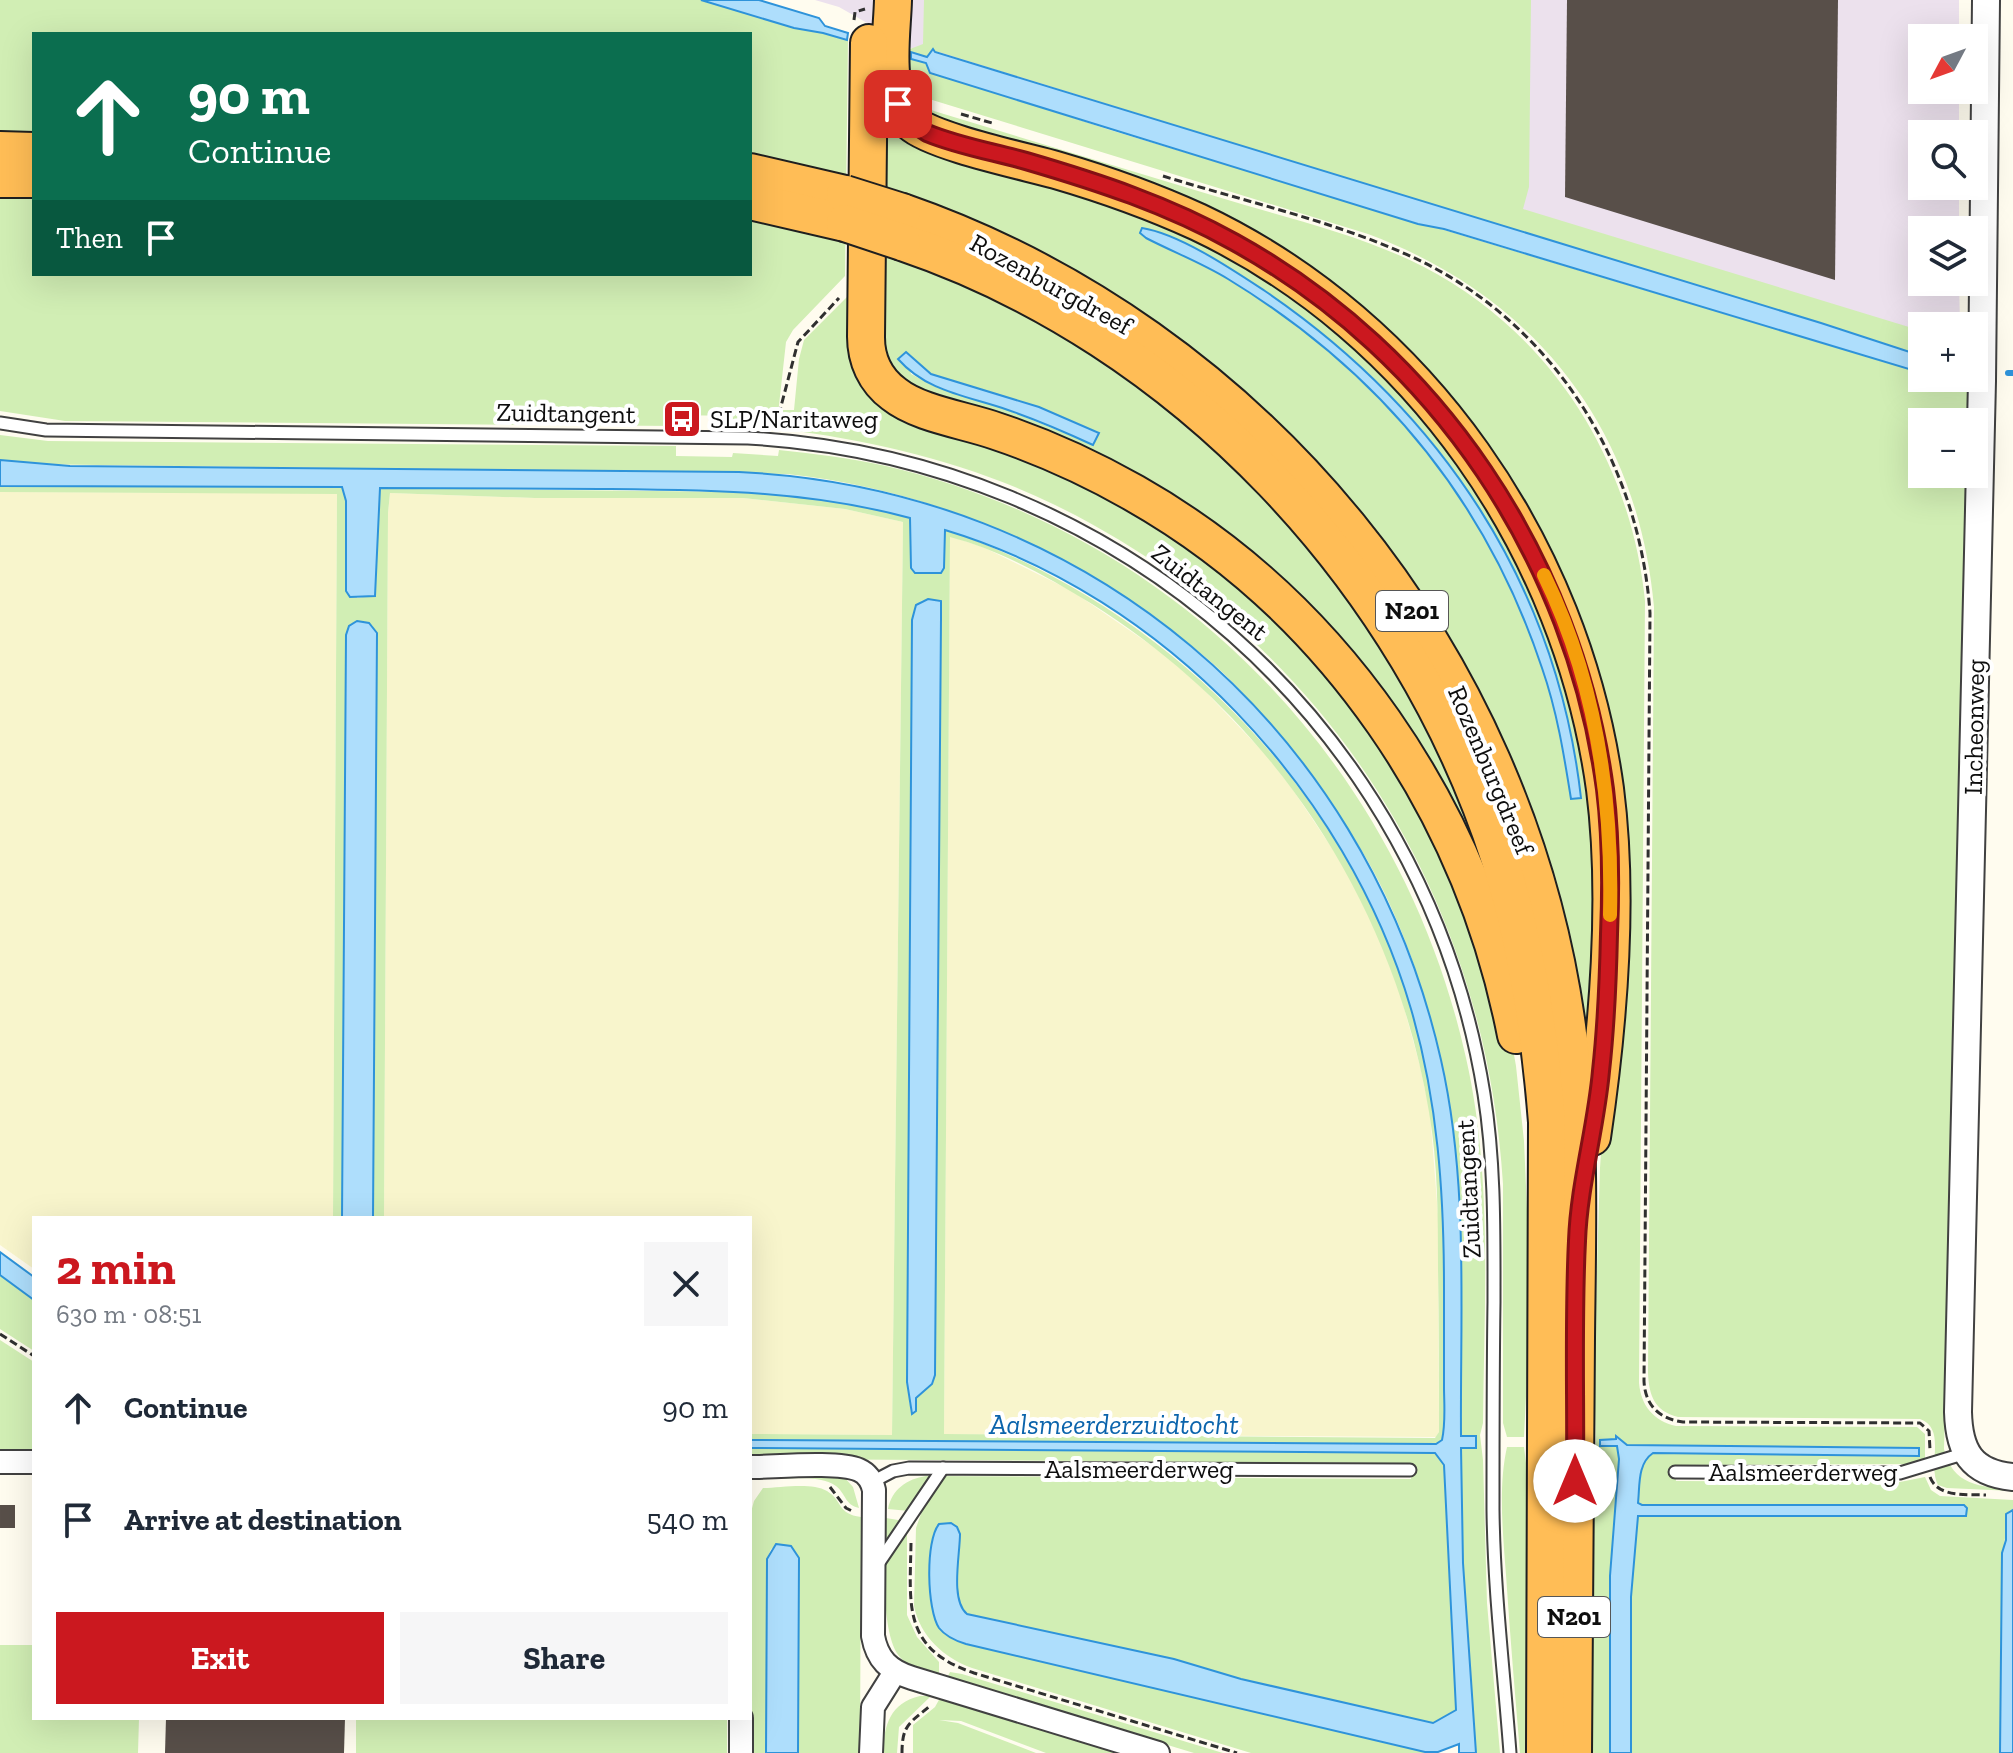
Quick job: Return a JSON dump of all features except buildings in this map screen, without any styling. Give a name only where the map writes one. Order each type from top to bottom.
[{"type":"highway","name":"N201","points":[[869,0],[866,337],[873,368],[881,382],[897,397],[1013,436],[1066,459],[1138,495],[1188,528],[1248,574],[1289,611],[1333,657],[1380,715],[1438,809],[1468,873],[1493,941],[1509,999],[1562,1238]]},
{"type":"highway","name":"N201","points":[[893,0],[893,90],[902,111],[917,127],[936,137],[1058,170],[1137,197],[1201,224],[1288,274],[1354,324],[1401,367],[1460,437],[1512,514],[1547,581],[1573,650],[1594,728],[1606,793],[1610,898],[1601,1072],[1562,1238]]},
{"type":"highway","points":[[0,150],[32,151]]},
{"type":"highway","name":"Rozenburgdreef","points":[[752,173],[845,209],[902,227],[979,242],[1106,309],[1190,369],[1249,419],[1317,487],[1360,538],[1407,602],[1451,674],[1486,745],[1521,832],[1544,908],[1557,966],[1571,1064],[1562,1238],[1545,1753]]},
{"type":"highway","points":[[0,179],[32,179]]},
{"type":"highway","name":"Rozenburgdreef","points":[[752,201],[845,209]]},
{"type":"highway","name":"Rozenburgdreef","points":[[1562,1238],[1573,1753]]},
{"type":"street","name":"Incheonweg","points":[[1966,1453],[1960,1434],[1958,1404],[1982,381],[1986,0]]},
{"type":"street","points":[[1966,1453],[1983,1469],[2013,1477]]},
{"type":"street","points":[[0,1462],[32,1462]]},
{"type":"street","points":[[752,1467],[848,1468],[862,1472],[872,1482],[874,1644],[884,1663],[895,1672],[1158,1753]]},
{"type":"street","points":[[871,1753],[873,1707],[895,1672]]},
{"type":"street","points":[[741,1720],[741,1753]]},
{"type":"lane","name":"Zuidtangent","points":[[0,423],[46,430],[777,439],[874,453],[951,474],[1028,503],[1125,554],[1192,600],[1277,678],[1333,743],[1395,838],[1429,907],[1458,984],[1478,1063],[1489,1128],[1494,1245],[1494,1536],[1510,1753]]},
{"type":"lane","name":"Aalsmeerderweg","points":[[1675,1472],[1891,1474],[1966,1453]]},
{"type":"lane","name":"Aalsmeerderweg","points":[[872,1482],[901,1469],[943,1468],[1410,1470]]},
{"type":"lane","points":[[873,1571],[943,1468]]},
{"type":"path","points":[[962,114],[992,123]]},
{"type":"path","points":[[1155,174],[1372,240],[1433,268],[1474,293],[1519,329],[1556,369],[1586,410],[1610,455],[1632,510],[1645,567],[1650,613],[1646,1396],[1662,1416],[1678,1421],[1920,1423],[1927,1426],[1930,1433],[1930,1465]]},
{"type":"path","points":[[777,439],[780,410],[794,359]]},
{"type":"path","points":[[0,1334],[32,1355]]},
{"type":"path","name":"Aalsmeerderweg","points":[[1930,1465],[1931,1481],[1941,1491],[1989,1495]]},
{"type":"path","points":[[825,1485],[836,1492],[848,1509],[874,1513]]},
{"type":"path","points":[[909,1521],[911,1616],[922,1638],[949,1662],[974,1673],[1237,1753]]},
{"type":"path","points":[[902,1753],[902,1733],[909,1723]]},
{"type":"shaded area","points":[[815,0],[1959,0],[1959,24],[1908,24],[1908,104],[1959,104],[1959,120],[1908,120],[1908,200],[1959,200],[1959,216],[1908,216],[1908,296],[1959,296],[1960,312],[1908,312],[1908,352],[1093,101],[927,57],[839,7]]},
{"type":"shaded area","points":[[0,492],[337,493],[333,1216],[32,1216],[32,1268],[0,1245]]},
{"type":"shaded area","points":[[390,493],[535,498],[743,498],[845,509],[903,522],[892,1435],[752,1434],[752,1216],[384,1216]]},
{"type":"shaded area","points":[[950,536],[985,548],[1072,591],[1167,656],[1266,755],[1344,866],[1380,938],[1397,982],[1430,1113],[1438,1215],[1437,1437],[944,1434]]},
{"type":"green space","points":[[0,0],[701,0],[794,28],[848,40],[845,276],[793,330],[786,342],[777,423],[732,420],[732,416],[677,415],[676,426],[65,421],[0,411],[0,190],[32,190],[32,276],[752,276],[752,32],[32,32],[32,140],[0,140]]},
{"type":"green space","points":[[924,0],[1531,0],[1529,187],[1523,209],[1908,327],[1908,352],[939,52],[931,54],[926,63],[1003,95],[1110,130],[1908,369],[1908,392],[1972,392],[1971,408],[1908,408],[1908,488],[1969,488],[1944,1449],[1948,1461],[1961,1477],[1979,1485],[2013,1488],[2013,1491],[1938,1485],[1934,1468],[1933,1431],[1920,1419],[1678,1417],[1663,1411],[1654,1401],[1648,1373],[1654,607],[1644,542],[1626,482],[1601,427],[1568,377],[1528,332],[1481,293],[1428,261],[1368,234],[929,99],[917,89],[910,64],[910,49],[923,44]]},
{"type":"green space","points":[[885,53],[888,99],[1107,192],[1339,319],[1518,536],[1599,791],[1595,1068],[1575,1011],[1404,671],[1490,864],[1478,883],[1262,578],[939,407],[883,368]],"holes":[[[1142,228],[1188,245],[1265,291],[1330,340],[1388,392],[1437,448],[1479,508],[1514,572],[1542,640],[1564,714],[1581,794],[1571,799],[1552,701],[1520,608],[1491,550],[1458,495],[1420,444],[1378,396],[1331,352],[1226,277],[1140,233]],[[923,262],[1289,443],[1401,666],[1256,479],[1106,356]],[[906,352],[931,374],[1039,407],[1098,432],[1094,445],[1007,410],[934,386],[911,374]]]},
{"type":"green space","points":[[903,86],[920,105],[934,111],[1322,228],[1400,255],[1469,295],[1510,327],[1546,365],[1577,406],[1602,451],[1622,499],[1637,549],[1645,601],[1639,1383],[1643,1399],[1655,1416],[1676,1426],[1917,1427],[1925,1434],[1925,1464],[1674,1465],[1676,1481],[1900,1482],[1925,1477],[1931,1490],[1940,1496],[2013,1500],[2013,1510],[2007,1516],[2002,1553],[2000,1753],[1631,1753],[1631,1597],[1638,1516],[1965,1516],[1966,1506],[1642,1505],[1638,1504],[1640,1476],[1644,1463],[1653,1453],[1919,1456],[1919,1448],[1627,1445],[1617,1437],[1616,1440],[1600,1440],[1617,1446],[1619,1459],[1610,1576],[1610,1753],[1583,1753],[1584,1580],[1596,1448],[1594,1368],[1600,1168],[1613,965],[1558,593],[1340,305],[919,117]]},
{"type":"green space","points":[[852,292],[864,363],[1040,453],[1242,576],[1412,775],[1507,1015],[1516,1066],[1527,1210],[1528,1355],[1524,1437],[1507,1437],[1503,1423],[1503,1184],[1489,1075],[1463,972],[1423,874],[1372,783],[1309,699],[1235,624],[1150,559],[1055,505],[989,477],[887,447],[781,429],[783,410],[794,410],[804,340]]},
{"type":"green space","points":[[0,435],[48,441],[676,446],[676,456],[732,457],[733,453],[778,456],[779,450],[833,456],[886,466],[993,499],[1092,546],[1182,606],[1262,678],[1331,760],[1389,852],[1434,951],[1466,1058],[1475,1103],[1484,1194],[1485,1332],[1483,1423],[1480,1435],[1487,1603],[1500,1753],[1476,1753],[1463,1563],[1461,1448],[1476,1447],[1476,1436],[1461,1436],[1462,1295],[1456,1154],[1434,1031],[1405,940],[1364,855],[1348,829],[1261,714],[1216,666],[1115,592],[1027,543],[934,506],[837,481],[787,474],[22,464],[0,460]]},
{"type":"green space","points":[[0,486],[342,487],[357,598],[375,595],[380,488],[789,494],[862,506],[910,518],[911,568],[944,568],[944,529],[1024,562],[1100,604],[1171,655],[1235,713],[1292,778],[1341,850],[1381,927],[1411,1009],[1428,1078],[1441,1183],[1444,1253],[1442,1440],[1436,1444],[752,1440],[752,1434],[892,1435],[903,522],[845,509],[743,498],[535,498],[390,493],[384,1216],[373,1216],[373,626],[364,622],[347,630],[346,635],[342,1216],[333,1216],[337,494],[0,492]],"holes":[[[950,537],[987,549],[1041,574],[1092,604],[1157,650],[1216,702],[1269,759],[1315,822],[1354,889],[1387,960],[1412,1035],[1432,1132],[1438,1229],[1439,1432],[1435,1438],[944,1434]],[[928,599],[941,618],[935,1375],[932,1383],[916,1398],[916,1411],[911,1413],[907,1382],[912,620],[921,601]]]},
{"type":"green space","points":[[0,1275],[32,1299],[32,1350],[0,1329]]},
{"type":"green space","points":[[0,1340],[32,1361],[32,1454],[0,1454]]},
{"type":"green space","points":[[1507,1447],[1524,1447],[1526,1463],[1531,1753],[1520,1753],[1511,1642],[1502,1511]]},
{"type":"green space","points":[[752,1448],[1435,1453],[1444,1465],[1456,1710],[1433,1723],[1241,1679],[1174,1659],[967,1614],[962,1608],[957,1589],[960,1534],[951,1523],[937,1569],[932,1601],[942,1629],[954,1640],[1431,1753],[1251,1753],[972,1668],[943,1652],[922,1627],[914,1606],[916,1528],[922,1511],[915,1506],[909,1511],[888,1509],[893,1496],[901,1486],[926,1476],[1411,1479],[1412,1463],[752,1459]]},
{"type":"green space","points":[[788,1475],[844,1477],[853,1487],[859,1508],[851,1504],[836,1486],[822,1480],[776,1479]]},
{"type":"green space","points":[[763,1488],[820,1488],[832,1495],[848,1513],[861,1517],[860,1753],[798,1753],[799,1558],[791,1546],[779,1544],[771,1549],[767,1559],[766,1753],[750,1753],[754,1501]]},
{"type":"green space","points":[[886,1518],[898,1520],[907,1528],[907,1615],[917,1637],[939,1662],[939,1675],[907,1663],[893,1645],[886,1610]]},
{"type":"green space","points":[[0,1645],[32,1645],[32,1720],[139,1720],[138,1753],[0,1753]]},
{"type":"green space","points":[[950,1672],[1223,1753],[1194,1753],[947,1678]]},
{"type":"green space","points":[[920,1696],[931,1696],[899,1727],[897,1753],[883,1753],[887,1725],[895,1710]]},
{"type":"green space","points":[[940,1698],[1120,1753],[1046,1753],[961,1721],[939,1720],[958,1723],[1036,1753],[913,1753],[913,1725],[935,1707]]},
{"type":"green space","points":[[356,1720],[727,1720],[727,1753],[356,1753]]},
{"type":"water","points":[[701,0],[759,0],[819,18],[825,26],[848,33],[847,40],[794,28]]},
{"type":"water","points":[[933,49],[1821,323],[1908,351],[1908,369],[1444,229],[1418,224],[930,73],[926,63],[911,59],[911,52],[927,57]]},
{"type":"water","points":[[1142,228],[1189,245],[1265,291],[1328,339],[1385,391],[1436,448],[1480,510],[1517,576],[1546,646],[1568,720],[1581,798],[1571,799],[1552,700],[1519,607],[1491,549],[1458,495],[1421,445],[1379,398],[1333,355],[1283,315],[1218,273],[1146,238],[1140,233]]},
{"type":"water","points":[[906,352],[931,374],[1039,407],[1099,433],[1093,445],[1019,414],[949,392],[909,370],[898,359]]},
{"type":"water","points":[[0,460],[70,466],[739,472],[865,488],[984,523],[1093,576],[1191,646],[1276,731],[1348,829],[1403,939],[1441,1060],[1450,1106],[1459,1200],[1461,1436],[1476,1436],[1476,1448],[1461,1448],[1463,1563],[1476,1753],[1459,1753],[1459,1744],[1438,1752],[1425,1752],[966,1644],[951,1638],[939,1628],[932,1607],[929,1576],[931,1545],[939,1524],[951,1523],[960,1534],[957,1588],[967,1614],[1174,1659],[1241,1679],[1433,1723],[1456,1710],[1444,1465],[1435,1453],[752,1448],[752,1440],[1436,1444],[1442,1440],[1444,1289],[1441,1183],[1428,1078],[1411,1009],[1382,928],[1342,851],[1293,779],[1236,712],[1172,653],[1101,602],[1025,561],[945,530],[944,568],[941,573],[915,573],[911,568],[910,518],[833,502],[756,493],[679,490],[380,488],[375,596],[350,597],[346,591],[346,501],[342,487],[0,486]]},
{"type":"water","points":[[928,599],[941,601],[935,1375],[932,1384],[916,1398],[916,1411],[912,1414],[907,1382],[912,620],[916,605]]},
{"type":"water","points":[[357,621],[369,623],[377,633],[373,1216],[342,1216],[346,635],[349,626]]},
{"type":"water","points":[[0,1252],[32,1276],[32,1299],[0,1275]]},
{"type":"water","points":[[1616,1436],[1627,1445],[1919,1448],[1919,1456],[1653,1453],[1644,1463],[1640,1476],[1638,1503],[1642,1505],[1964,1505],[1967,1508],[1966,1516],[1638,1516],[1631,1597],[1631,1753],[1610,1753],[1610,1576],[1619,1459],[1617,1446],[1600,1446],[1600,1440],[1616,1439]]},
{"type":"water","points":[[2013,1510],[2013,1753],[2000,1753],[2002,1553],[2006,1540],[2006,1514]]},
{"type":"water","points":[[776,1544],[791,1546],[799,1558],[798,1753],[766,1753],[767,1559]]},
{"type":"waterway","points":[[2008,373],[2013,373]]},
{"type":"slow traffic","points":[[1544,575],[1577,663],[1594,728],[1606,793],[1610,915]]},
{"type":"place","name":"SLP/Naritaweg","points":[[682,419]]},
{"type":"route","points":[[898,104],[912,123],[936,137],[1058,170],[1137,197],[1201,224],[1288,274],[1354,324],[1426,395],[1493,484],[1547,581],[1587,697],[1606,793],[1610,858],[1609,939],[1601,1072],[1577,1237],[1575,1481]]},
{"type":"water label","name":"Aalsmeerderzuidtocht","points":[[1114,1424]]}]
